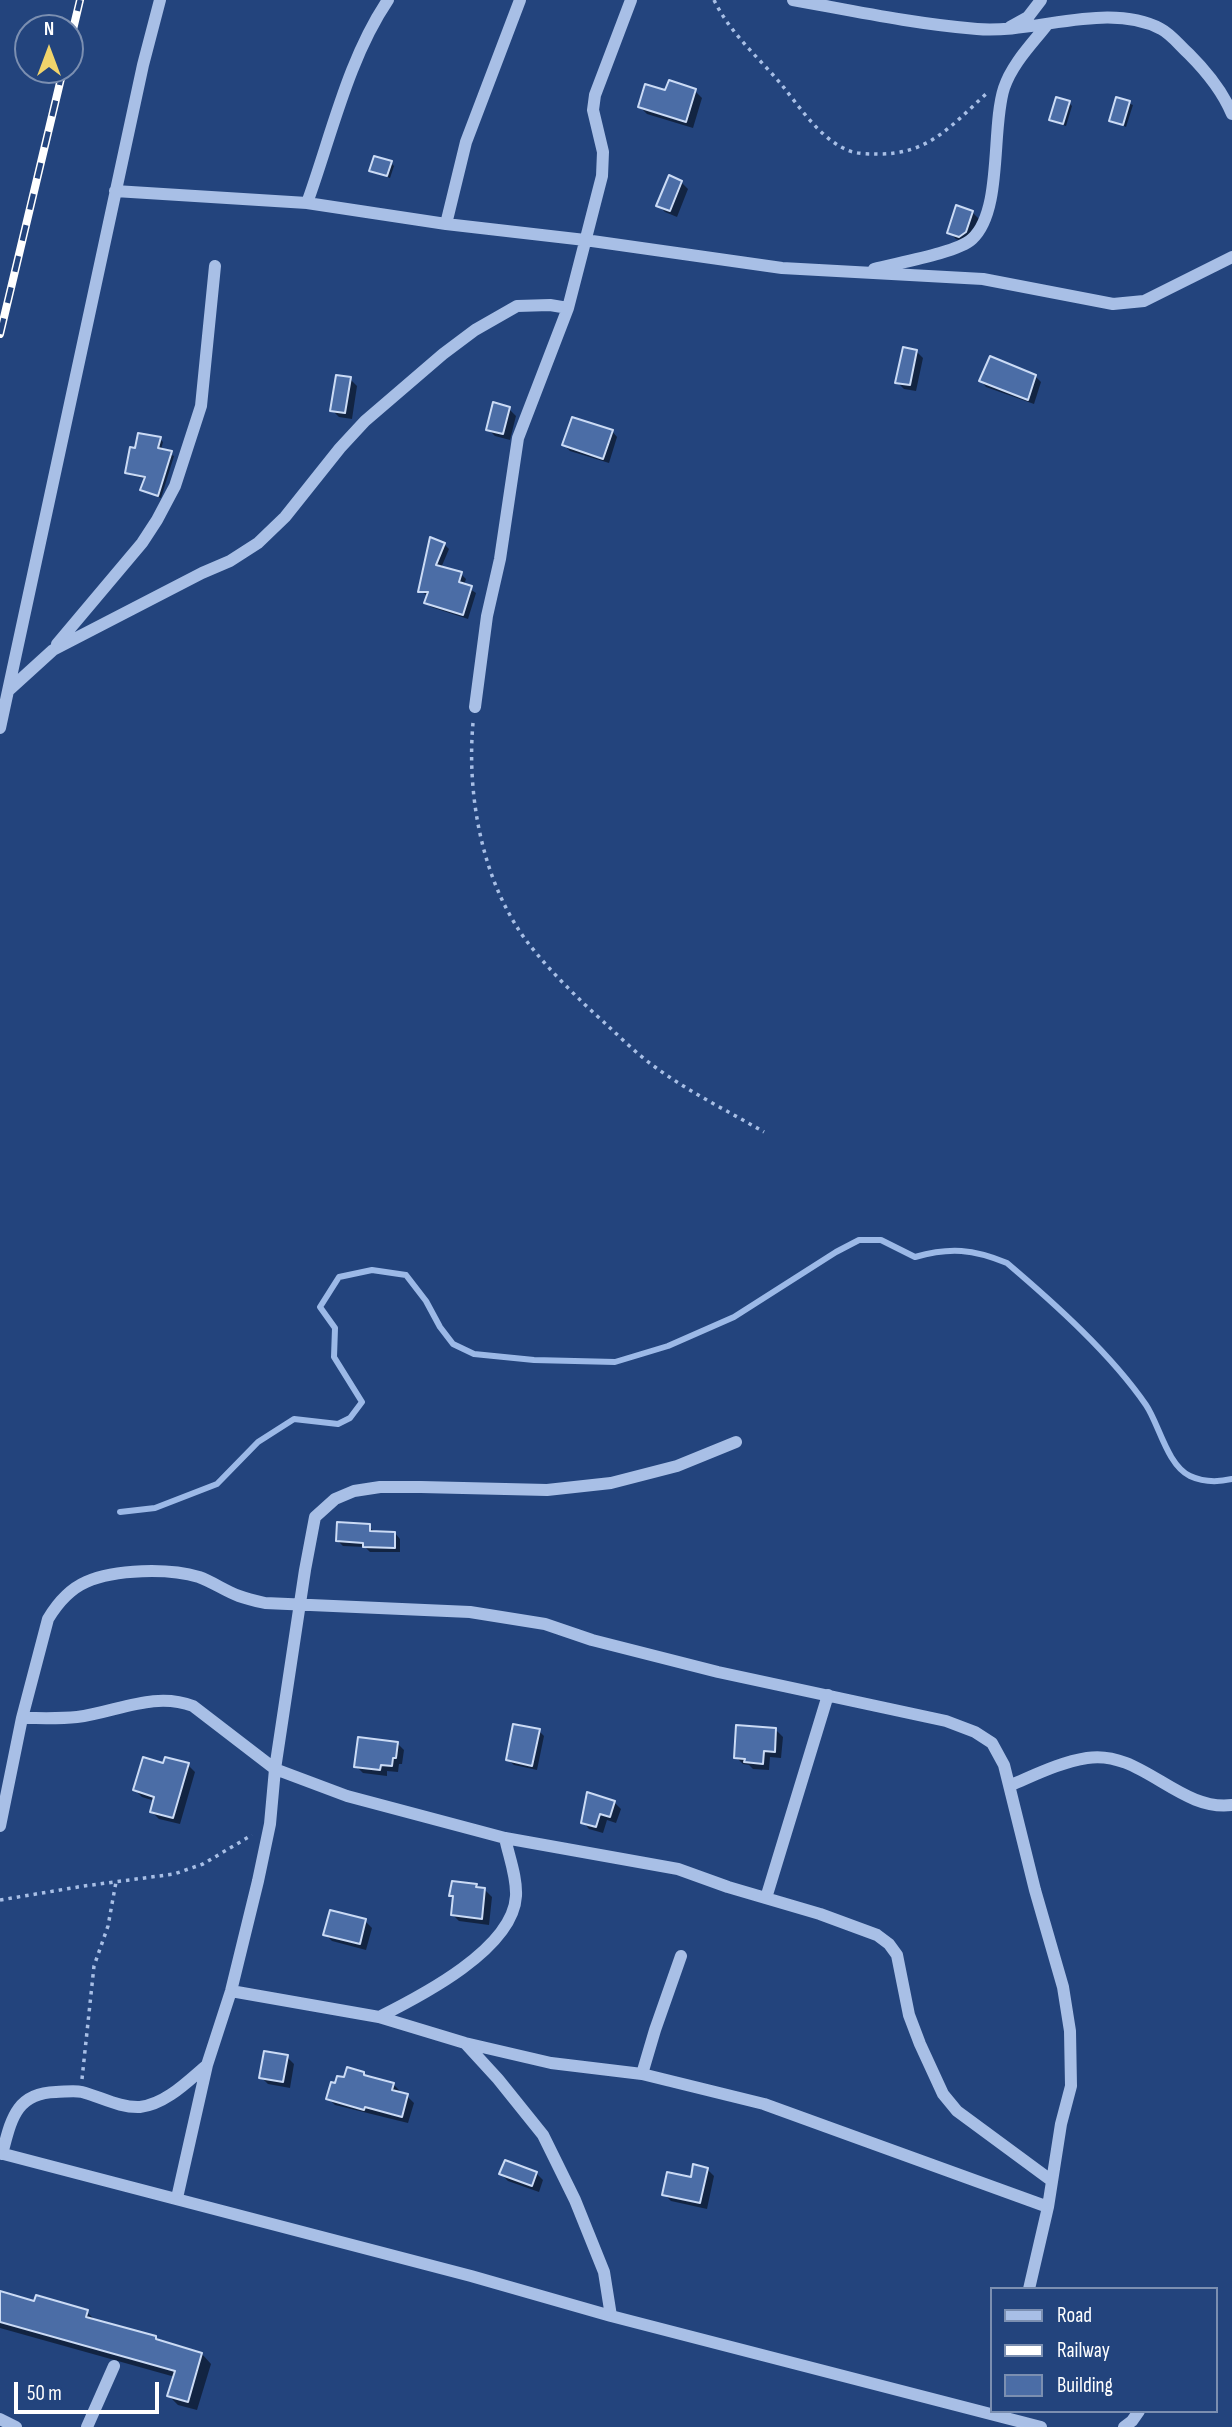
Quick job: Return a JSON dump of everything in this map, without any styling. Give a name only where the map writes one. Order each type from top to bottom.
[{"type":"street","points":[[0,728],[115,191],[160,0]]},
{"type":"street","points":[[307,203],[352,73],[378,15],[388,0]]},
{"type":"street","points":[[446,224],[466,142],[520,0]]},
{"type":"street","points":[[475,706],[487,616],[500,559],[518,438],[568,308],[602,176],[603,152],[593,110],[595,95],[631,0]]},
{"type":"street","points":[[793,0],[970,29],[1046,26],[1099,18],[1136,19],[1163,30],[1203,68],[1224,95],[1232,114]]},
{"type":"street","points":[[1007,29],[1028,17],[1041,0]]},
{"type":"street","points":[[860,272],[947,251],[971,240],[985,220],[992,194],[999,116],[1009,74],[1046,26]]},
{"type":"street","points":[[115,191],[307,203],[782,268],[983,279],[1113,304],[1144,301],[1232,257]]},
{"type":"street","points":[[9,690],[53,650],[142,543],[175,486],[201,406],[215,266]]},
{"type":"street","points":[[53,650],[230,561],[258,543],[285,517],[365,421],[475,330],[517,306],[550,304],[568,308]]},
{"type":"street","points":[[177,2199],[207,2065],[230,1991],[270,1824],[275,1769],[315,1517],[335,1499],[354,1490],[421,1487],[547,1490],[611,1483],[677,1466],[736,1442]]},
{"type":"street","points":[[0,1826],[22,1718],[48,1619],[56,1606],[85,1582],[125,1573],[159,1572],[197,1577],[238,1595],[265,1603],[470,1612],[512,1617],[681,1663],[946,1721],[975,1732],[992,1743],[1004,1765],[1067,2006],[1071,2086],[1061,2124],[1048,2207],[1029,2287]]},
{"type":"street","points":[[766,1898],[828,1695]]},
{"type":"street","points":[[22,1718],[74,1717],[110,1712],[163,1699],[178,1700],[193,1706],[275,1769],[347,1796],[505,1838],[668,1866],[877,1935],[889,1944],[897,1955],[909,2015],[948,2102],[957,2112],[1052,2181]]},
{"type":"street","points":[[1010,1785],[1088,1757],[1119,1760],[1192,1798],[1218,1807],[1232,1805]]},
{"type":"street","points":[[379,2017],[452,1976],[500,1934],[512,1914],[516,1896],[505,1838]]},
{"type":"street","points":[[642,2074],[681,1956]]},
{"type":"street","points":[[230,1991],[379,2017],[465,2043],[551,2063],[642,2074],[764,2104],[1048,2207]]},
{"type":"street","points":[[465,2043],[543,2135],[575,2200],[604,2272],[611,2316]]},
{"type":"street","points":[[207,2065],[169,2095],[153,2104],[137,2107],[80,2092],[46,2092],[31,2097],[19,2106],[12,2117],[1,2154],[458,2273],[611,2316],[990,2411]]},
{"type":"street","points":[[87,2427],[114,2366]]},
{"type":"street","points":[[1124,2427],[1137,2413]]},
{"type":"street","points":[[1002,2414],[1041,2427]]},
{"type":"street","points":[[0,2419],[16,2427]]},
{"type":"path","points":[[714,0],[735,34],[809,119],[845,149],[864,154],[894,155],[919,148],[938,137],[1009,74]]},
{"type":"path","points":[[475,706],[471,744],[480,828],[492,873],[517,929],[585,1005],[654,1066],[764,1132]]},
{"type":"path","points":[[0,1900],[174,1874],[203,1864],[270,1824]]},
{"type":"path","points":[[80,2092],[94,1966],[108,1926],[116,1882]]},
{"type":"building","points":[[669,80],[696,89],[686,122],[638,107],[645,84],[665,90]]},
{"type":"building","points":[[1056,97],[1070,101],[1063,124],[1049,120]]},
{"type":"building","points":[[1116,97],[1130,101],[1123,125],[1109,121]]},
{"type":"building","points":[[374,156],[392,161],[387,176],[369,171]]},
{"type":"building","points":[[669,175],[682,181],[670,211],[656,206]]},
{"type":"building","points":[[956,205],[973,211],[966,232],[959,237],[947,233]]},
{"type":"building","points":[[903,347],[917,350],[910,385],[895,383]]},
{"type":"building","points":[[990,356],[1036,375],[1028,400],[979,381]]},
{"type":"building","points":[[336,375],[351,377],[345,413],[330,411]]},
{"type":"building","points":[[493,402],[510,407],[503,434],[486,430]]},
{"type":"building","points":[[572,417],[613,430],[603,459],[562,445]]},
{"type":"building","points":[[138,433],[161,437],[158,448],[172,451],[158,496],[140,490],[145,477],[125,473],[130,447],[135,448]]},
{"type":"building","points":[[430,537],[445,543],[436,565],[462,572],[459,582],[472,586],[463,615],[424,603],[428,592],[418,592]]},
{"type":"building","points":[[337,1522],[370,1524],[370,1531],[395,1532],[395,1548],[363,1547],[363,1543],[336,1541]]},
{"type":"building","points":[[513,1724],[540,1729],[532,1766],[506,1760]]},
{"type":"building","points":[[736,1725],[776,1728],[775,1752],[764,1751],[763,1764],[734,1758]]},
{"type":"building","points":[[358,1737],[398,1742],[392,1766],[381,1765],[380,1770],[354,1767]]},
{"type":"building","points":[[143,1757],[163,1763],[165,1757],[189,1763],[173,1818],[150,1812],[154,1797],[133,1790]]},
{"type":"building","points":[[587,1792],[615,1801],[610,1817],[600,1814],[596,1827],[581,1823]]},
{"type":"building","points":[[452,1881],[477,1884],[476,1887],[485,1888],[482,1919],[451,1915],[453,1896],[449,1896]]},
{"type":"building","points":[[330,1910],[366,1919],[360,1944],[323,1935]]},
{"type":"building","points":[[264,2051],[288,2055],[283,2082],[259,2078]]},
{"type":"building","points":[[347,2067],[394,2083],[392,2090],[408,2094],[402,2117],[326,2099],[331,2082],[335,2083],[337,2076],[344,2077]]},
{"type":"building","points":[[505,2160],[537,2172],[532,2186],[499,2174]]},
{"type":"building","points":[[693,2164],[708,2168],[700,2203],[662,2195],[667,2172],[691,2177]]},
{"type":"building","points":[[0,2291],[34,2301],[36,2295],[88,2310],[86,2317],[156,2336],[156,2339],[202,2353],[188,2402],[167,2396],[175,2371],[0,2322]]},
{"type":"waterway","points":[[120,1512],[155,1508],[217,1484],[258,1442],[294,1419],[338,1424],[350,1418],[362,1402],[334,1357],[335,1328],[320,1307],[339,1277],[372,1270],[406,1275],[453,1344],[474,1354],[534,1360],[615,1362],[668,1346],[734,1317],[859,1240],[881,1240],[915,1257],[961,1251],[1007,1263],[1099,1348],[1132,1386],[1151,1413],[1169,1454],[1182,1471],[1206,1480],[1232,1479]]},
{"type":"railway","points":[[77,14],[80,0]]},
{"type":"railway","points":[[0,334],[60,84]]}]
